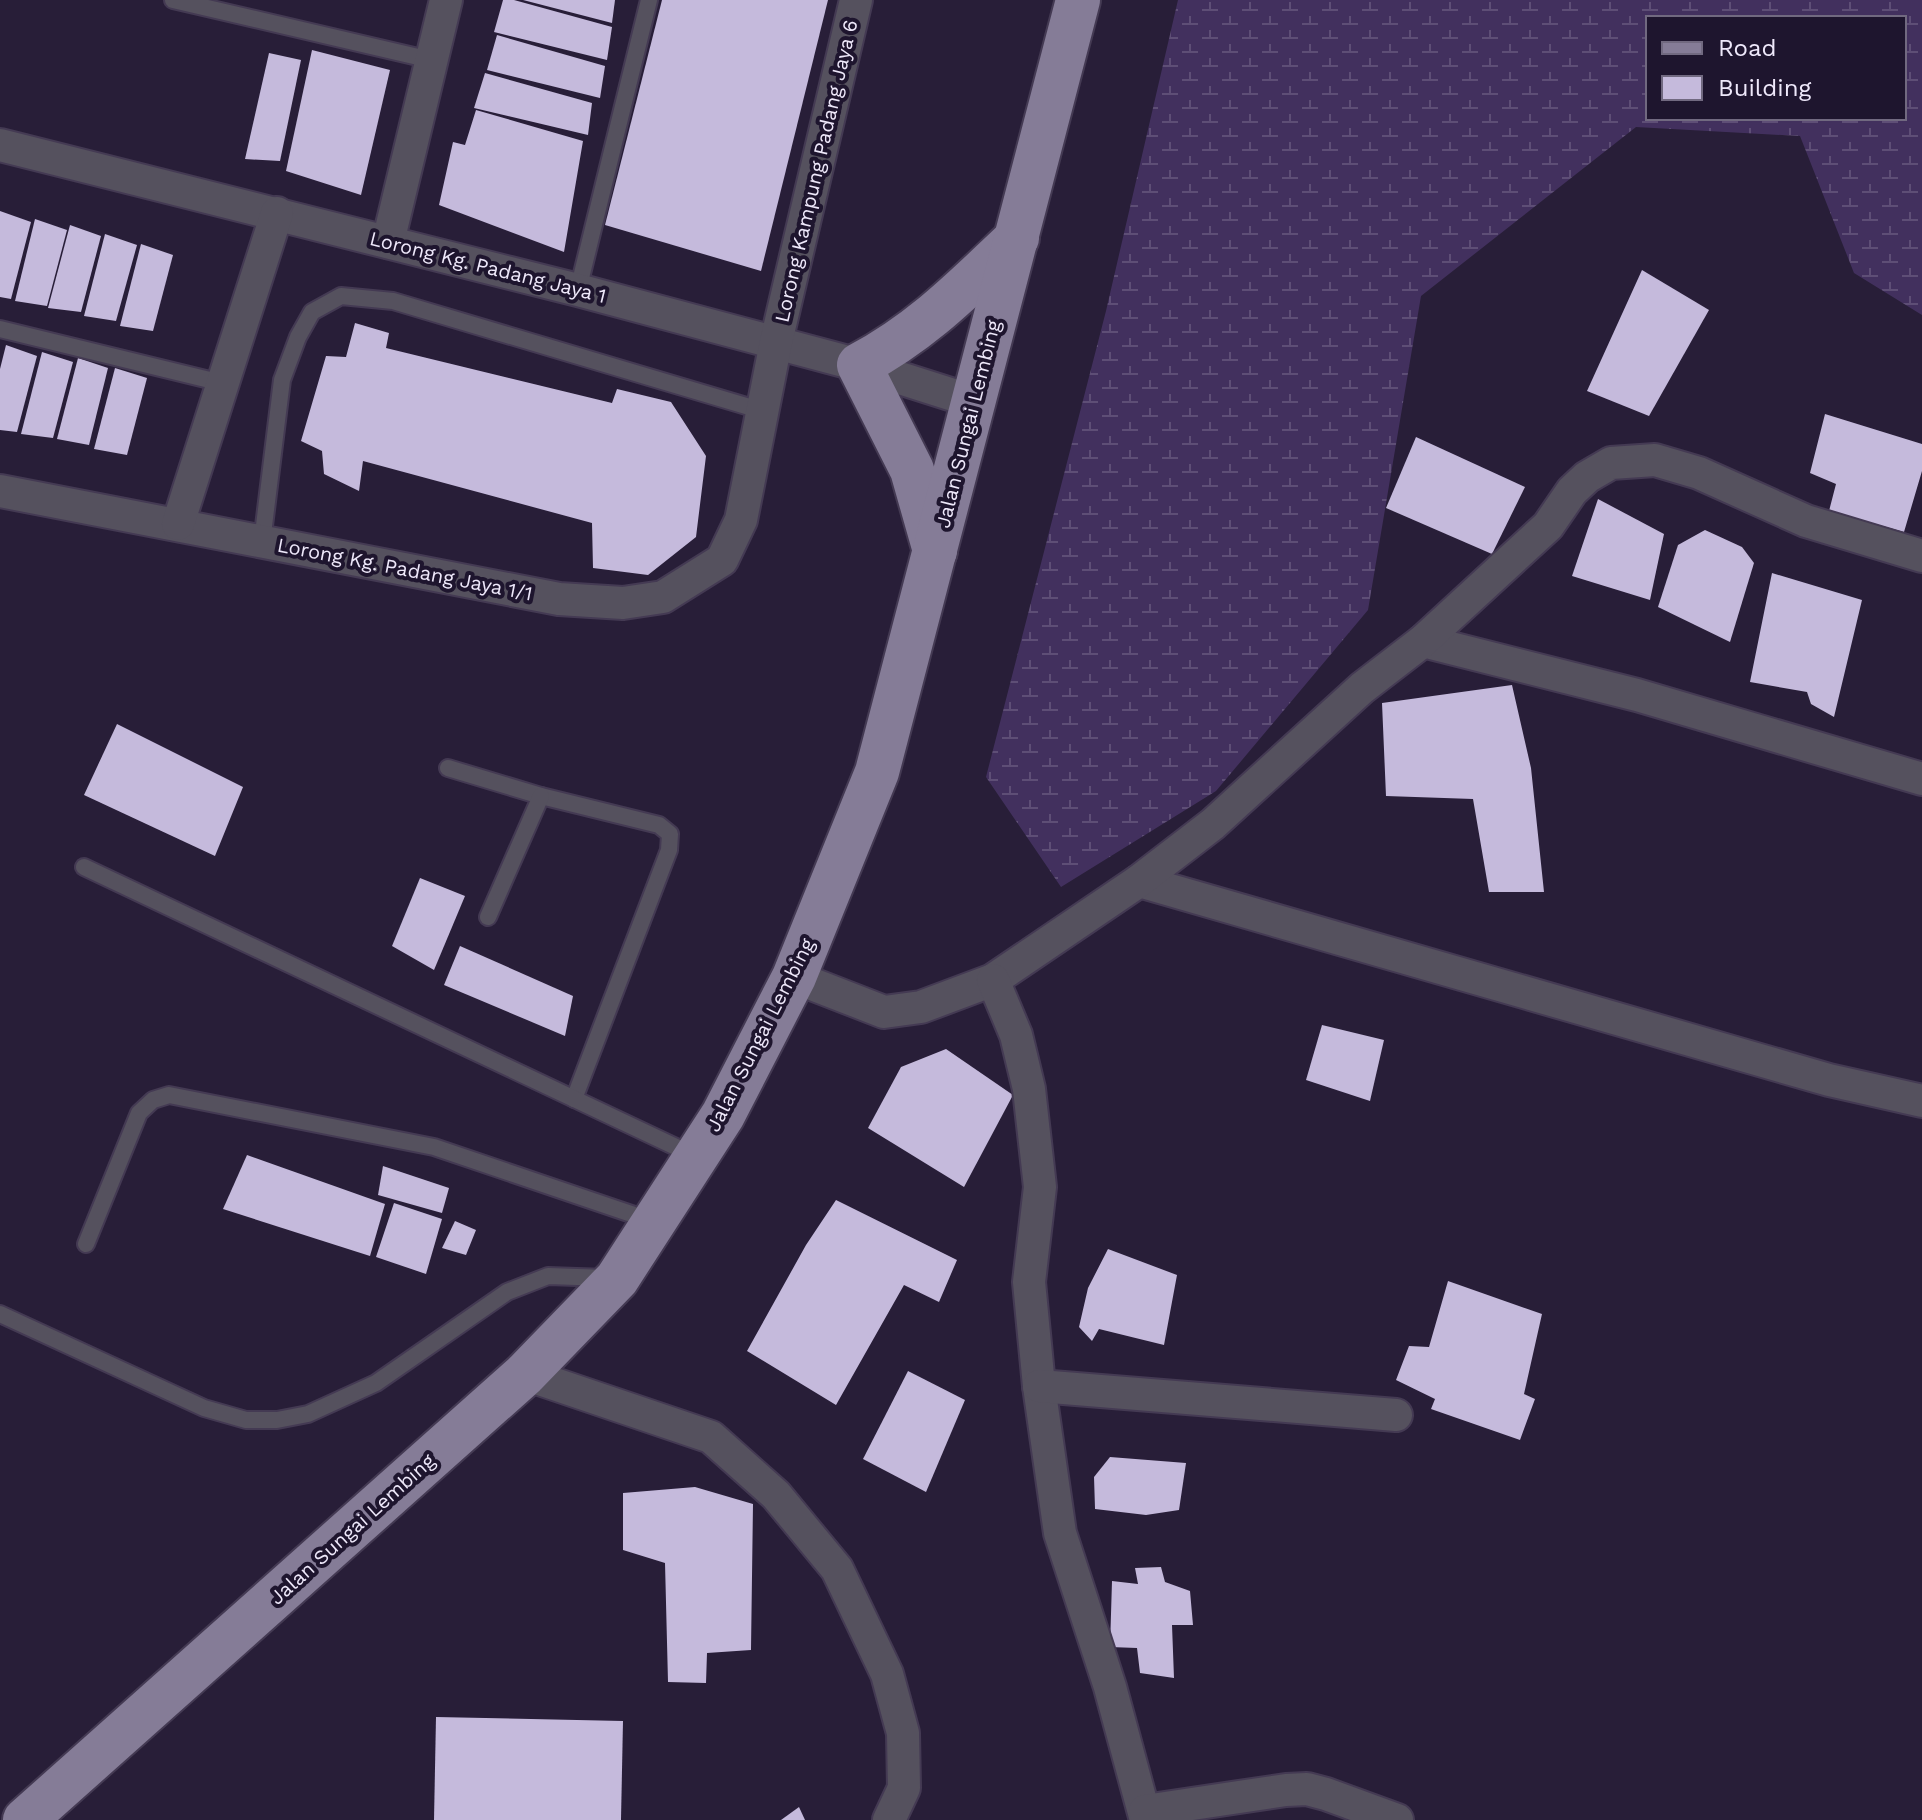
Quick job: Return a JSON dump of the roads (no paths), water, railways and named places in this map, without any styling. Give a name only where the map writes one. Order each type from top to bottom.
[{"type":"main road","name":"Jalan Sungai Lembing","points":[[25,1820],[525,1374],[617,1279],[723,1115],[794,977],[877,772],[1078,0]]},
{"type":"main road","points":[[935,551],[912,470],[859,365],[894,346],[932,318],[1017,238]]},
{"type":"street","points":[[388,242],[446,0]]},
{"type":"street","name":"Lorong Kampung Padang Jaya 6","points":[[776,342],[856,0]]},
{"type":"street","name":"Lorong Kg. Padang Jaya 1","points":[[0,145],[776,342],[972,401]]},
{"type":"street","points":[[0,491],[178,524],[277,213]]},
{"type":"street","name":"Lorong Kg. Padang Jaya 1/1","points":[[178,524],[559,599],[623,603],[663,597],[722,560],[741,520],[776,342]]},
{"type":"street","points":[[794,977],[884,1012],[921,1007],[993,980],[1139,881],[1213,824],[1362,688],[1423,641],[1548,526],[1572,491],[1587,477],[1611,463],[1655,460],[1699,473],[1806,521],[1922,556]]},
{"type":"street","points":[[1423,641],[1637,695],[1922,779]]},
{"type":"street","points":[[1139,881],[1829,1080],[1922,1101]]},
{"type":"street","points":[[993,980],[1016,1035],[1031,1103],[1040,1187],[1029,1282],[1039,1386],[1060,1533],[1110,1687],[1145,1816],[1286,1790],[1307,1789],[1397,1820]]},
{"type":"street","points":[[525,1374],[711,1437],[776,1495],[837,1569],[887,1674],[903,1733],[904,1788],[889,1820]]},
{"type":"street","points":[[1039,1386],[1396,1415]]},
{"type":"lane","points":[[173,0],[431,60]]},
{"type":"lane","points":[[578,290],[649,0]]},
{"type":"lane","points":[[262,542],[282,380],[298,337],[312,312],[341,296],[393,301],[763,411]]},
{"type":"lane","points":[[0,329],[222,383]]},
{"type":"lane","points":[[448,768],[541,796],[659,825],[670,834],[669,850],[574,1099]]},
{"type":"lane","points":[[488,917],[541,796]]},
{"type":"lane","points":[[84,867],[696,1156]]},
{"type":"lane","points":[[86,1244],[139,1113],[153,1100],[169,1095],[434,1147],[653,1222]]},
{"type":"lane","points":[[0,1314],[204,1408],[246,1420],[277,1420],[308,1414],[376,1383],[507,1292],[548,1276],[617,1279]]}]
